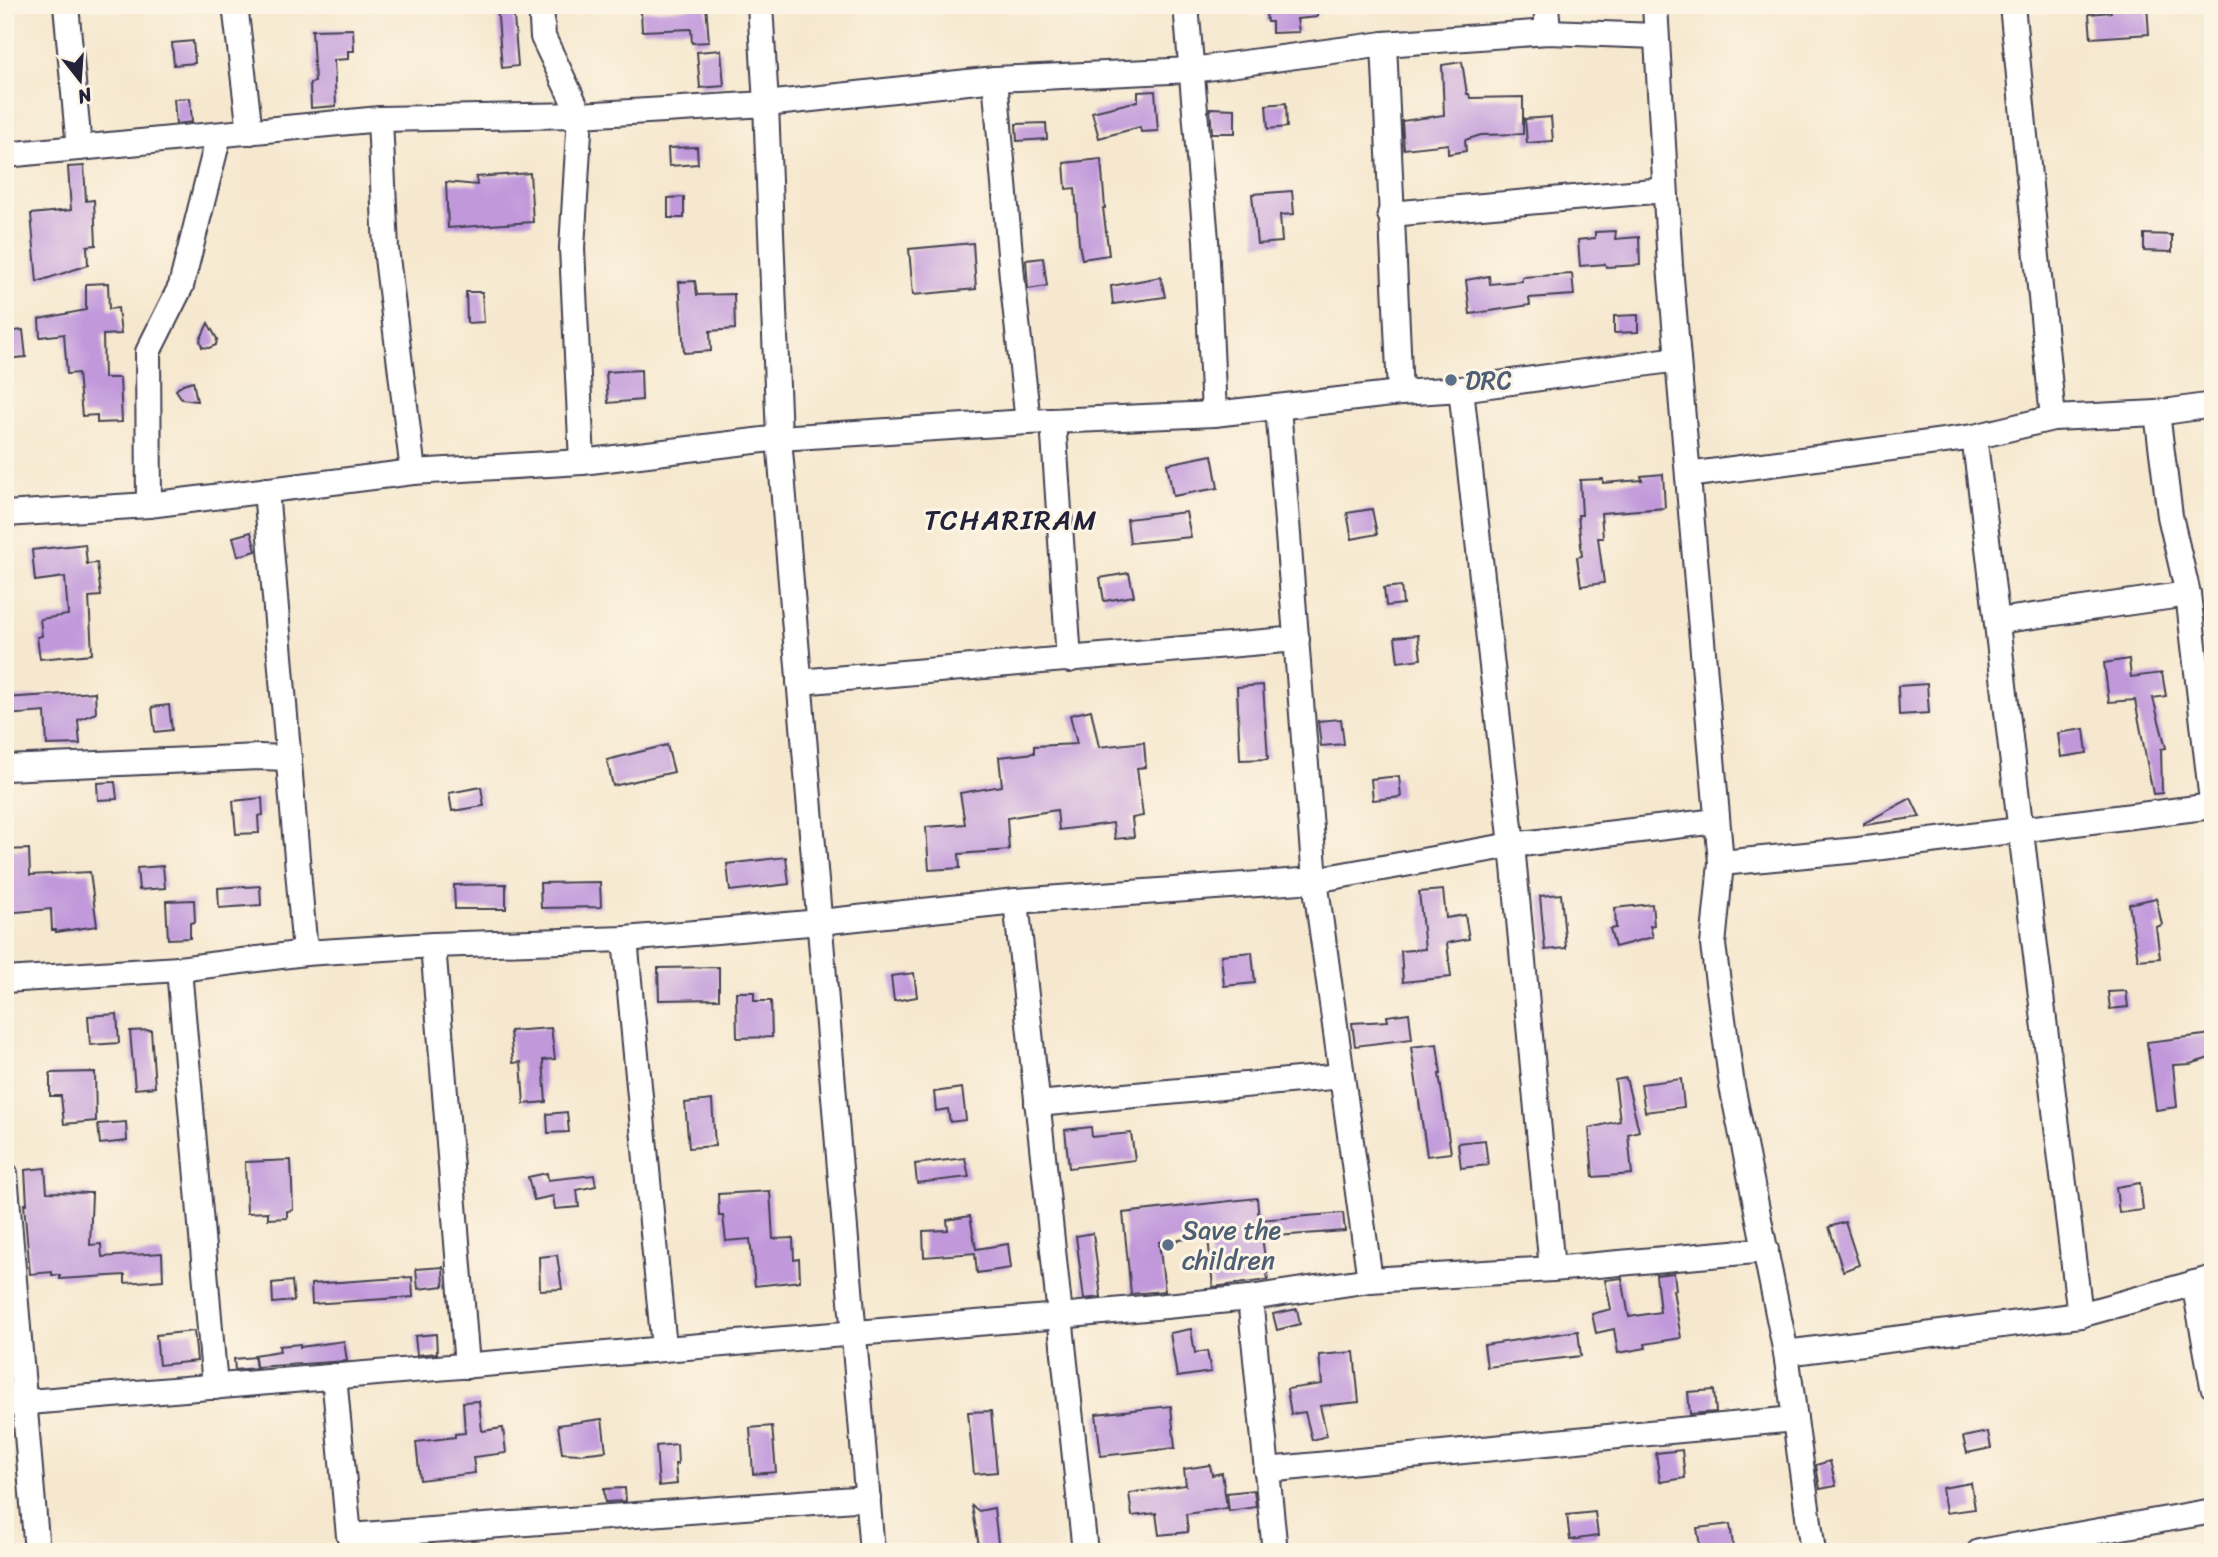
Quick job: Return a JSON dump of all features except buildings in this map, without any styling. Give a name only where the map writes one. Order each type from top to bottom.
[{"type":"street","points":[[66,5],[79,148]]},
{"type":"street","points":[[235,5],[250,132]]},
{"type":"street","points":[[541,5],[543,37],[580,115],[572,248],[582,462]]},
{"type":"street","points":[[760,5],[779,438],[872,1552]]},
{"type":"street","points":[[1186,5],[1206,240],[1214,414]]},
{"type":"street","points":[[1546,5],[1548,32]]},
{"type":"street","points":[[1655,5],[1665,190],[1721,863],[1713,945],[1731,1086],[1786,1353],[1813,1552]]},
{"type":"street","points":[[2012,5],[2053,418]]},
{"type":"street","points":[[5,155],[380,119],[580,115],[766,104],[995,79],[1192,70],[1384,44],[1548,32],[1656,36]]},
{"type":"street","points":[[1384,44],[1400,393]]},
{"type":"street","points":[[995,79],[1028,422]]},
{"type":"street","points":[[380,119],[386,249],[413,472]]},
{"type":"street","points":[[149,505],[148,352],[181,286],[219,135]]},
{"type":"street","points":[[1390,214],[1665,190]]},
{"type":"street","points":[[5,514],[149,505],[413,472],[582,462],[779,438],[1028,422],[1214,414],[1400,393],[1461,389],[1678,359]]},
{"type":"street","points":[[1461,389],[1512,845],[1552,1269]]},
{"type":"street","points":[[1688,475],[1975,438],[2053,418],[2157,413],[2213,405]]},
{"type":"street","points":[[1278,407],[1315,880],[1370,1280]]},
{"type":"street","points":[[1721,863],[1858,850],[2213,807],[2188,594],[2171,516],[2157,413]]},
{"type":"street","points":[[1053,421],[1069,660]]},
{"type":"street","points":[[1975,438],[2080,1315]]},
{"type":"street","points":[[266,490],[305,953]]},
{"type":"street","points":[[1997,621],[2188,594]]},
{"type":"street","points":[[799,682],[1297,639]]},
{"type":"street","points":[[5,768],[289,758]]},
{"type":"street","points":[[5,980],[179,969],[305,953],[433,945],[625,939],[1016,901],[1315,880],[1512,845],[1717,821]]},
{"type":"street","points":[[1016,901],[1085,1552]]},
{"type":"street","points":[[625,939],[664,1348]]},
{"type":"street","points":[[433,945],[467,1366]]},
{"type":"street","points":[[179,969],[215,1387]]},
{"type":"street","points":[[1038,1104],[1342,1076]]},
{"type":"street","points":[[5,1174],[15,1403],[37,1552]]},
{"type":"street","points":[[15,1403],[1060,1316],[1250,1298],[1370,1280],[1552,1269],[1766,1250]]},
{"type":"street","points":[[1786,1353],[2080,1315],[2203,1281],[2213,1386]]},
{"type":"street","points":[[1250,1298],[1275,1552]]},
{"type":"street","points":[[334,1376],[350,1544],[868,1498]]},
{"type":"street","points":[[1266,1470],[1795,1419]]},
{"type":"street","points":[[1979,1552],[2213,1511]]},
{"type":"place","name":"DRC","points":[[1451,380]]},
{"type":"place","name":"Save the children","points":[[1168,1245]]},
{"type":"district","name":"TCHARIRAM","points":[[1011,519]]}]
